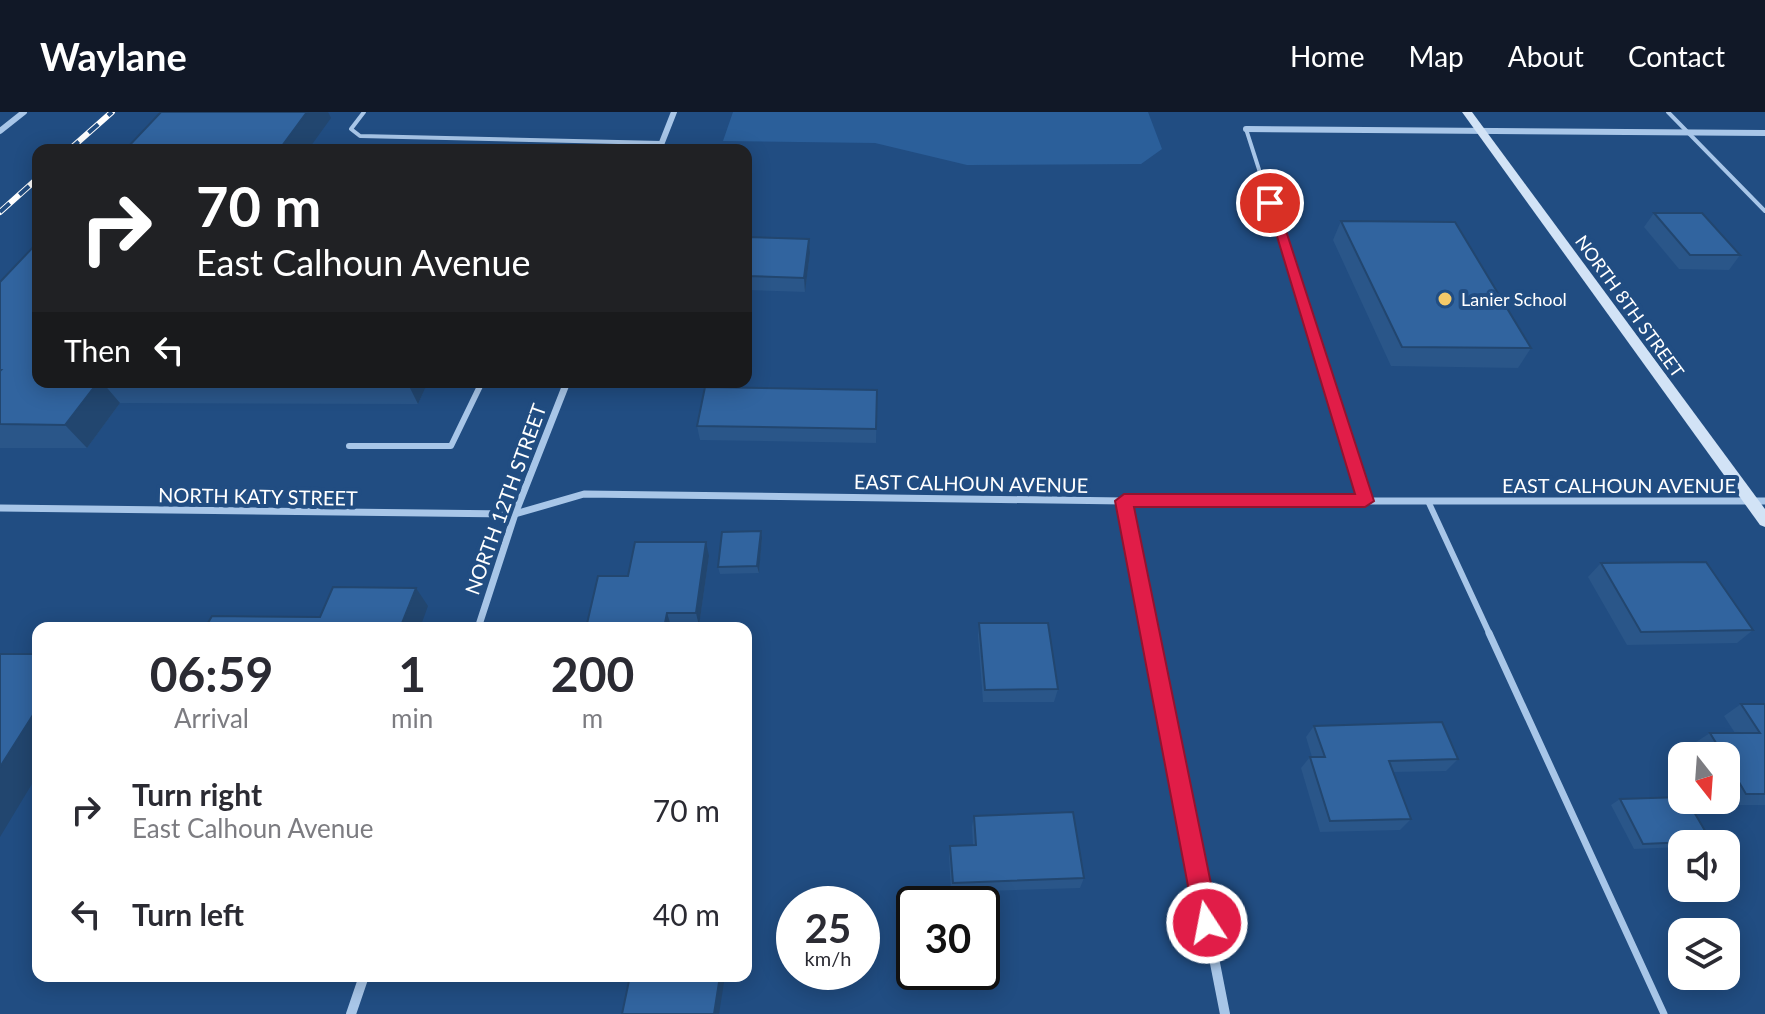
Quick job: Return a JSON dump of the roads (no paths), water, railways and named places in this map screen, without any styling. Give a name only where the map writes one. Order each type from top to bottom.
[{"type":"street","points":[[0,131],[24,112]]},
{"type":"street","points":[[662,143],[674,112]]},
{"type":"street","name":"NORTH 8TH STREET","points":[[1467,112],[1765,521]]},
{"type":"street","points":[[0,124],[9,124]]},
{"type":"street","points":[[1246,129],[1765,133]]},
{"type":"street","name":"NORTH 12TH STREET","points":[[480,622],[515,514],[565,388]]},
{"type":"street","name":"EAST CALHOUN AVENUE","points":[[515,514],[584,494],[1124,501],[1765,501]]},
{"type":"street","points":[[1124,501],[1225,1014]]},
{"type":"street","name":"NORTH KATY STREET","points":[[0,508],[515,514]]},
{"type":"street","points":[[351,1014],[362,982]]},
{"type":"lane","points":[[364,112],[351,129],[360,136],[662,143]]},
{"type":"lane","points":[[1668,112],[1765,211]]},
{"type":"lane","points":[[1246,129],[1365,501]]},
{"type":"lane","points":[[349,446],[451,446],[479,388]]},
{"type":"lane","points":[[1428,501],[1664,1014]]},
{"type":"railway","points":[[76,144],[112,112]]},
{"type":"railway","points":[[0,212],[32,183]]},
{"type":"place","name":"Lanier School","points":[[1445,299]]}]
